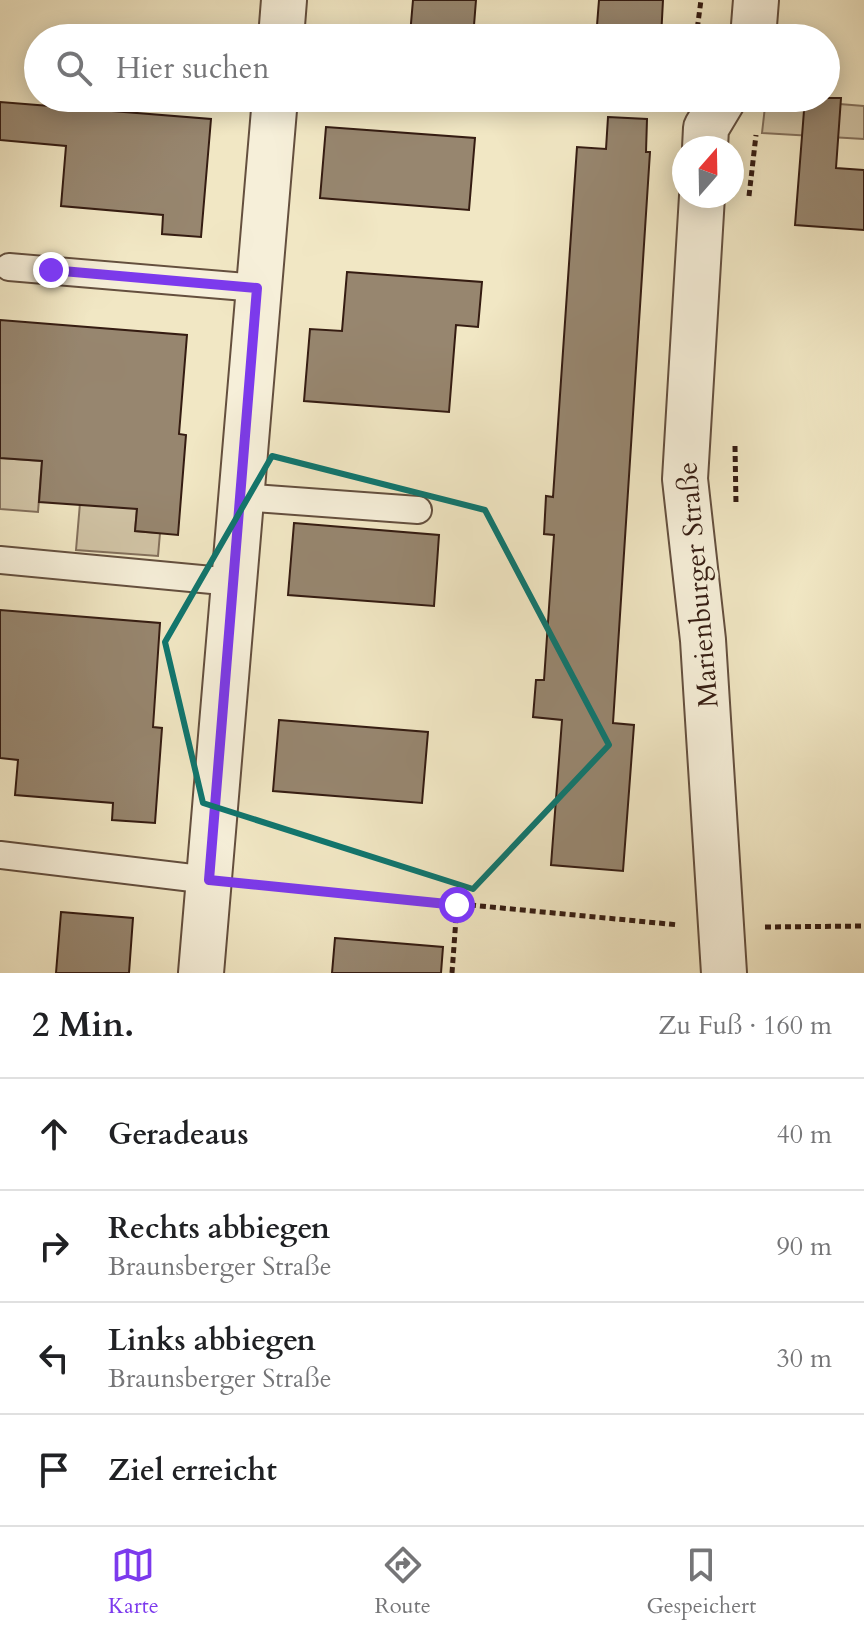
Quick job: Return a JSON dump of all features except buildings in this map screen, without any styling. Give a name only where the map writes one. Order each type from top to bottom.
[{"type":"street","points":[[282,24],[284,0]]},
{"type":"street","points":[[754,24],[756,0]]},
{"type":"street","points":[[201,973],[274,112]]},
{"type":"street","points":[[706,136],[706,128],[716,112]]},
{"type":"street","name":"Marienburger Straße","points":[[701,208],[685,479],[703,640],[724,973]]},
{"type":"lane","points":[[9,267],[257,288]]},
{"type":"lane","points":[[240,497],[418,510]]},
{"type":"lane","points":[[0,560],[233,582]]},
{"type":"lane","points":[[0,855],[209,880]]},
{"type":"path","points":[[698,24],[701,0]]},
{"type":"path","points":[[749,200],[757,127]]},
{"type":"path","points":[[735,445],[736,507]]},
{"type":"path","points":[[209,880],[674,925],[864,926]]},
{"type":"path","points":[[452,973],[457,905]]},
{"type":"highlighted area","points":[[272,456],[485,510],[609,745],[473,889],[203,803],[165,642]]},
{"type":"shaded area","points":[[840,104],[864,106],[864,139],[762,133],[764,112],[840,112]]},
{"type":"shaded area","points":[[0,458],[42,461],[38,512],[0,509]]},
{"type":"shaded area","points":[[83,468],[140,473],[135,531],[160,533],[158,556],[76,550]]},
{"type":"route","points":[[51,270],[257,288],[209,880],[457,905]]}]
